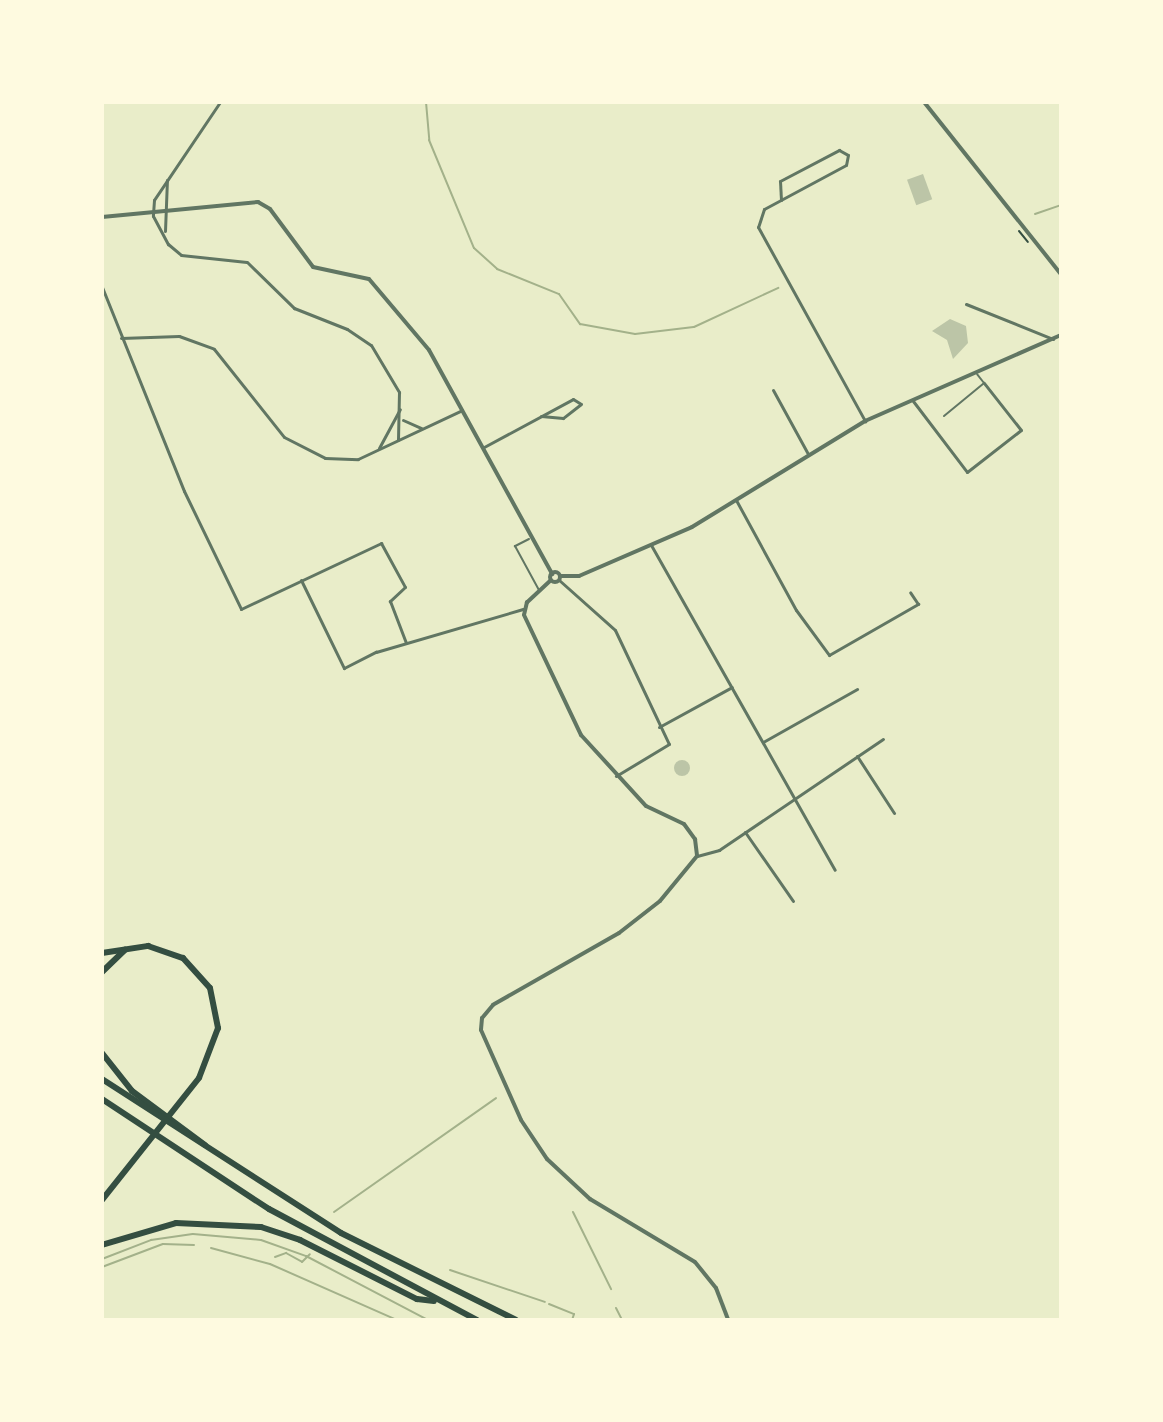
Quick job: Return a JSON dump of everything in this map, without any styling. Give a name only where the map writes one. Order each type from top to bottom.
[{"type":"highway","points":[[102,972],[130,947]]},
{"type":"highway","points":[[102,953],[130,947],[160,948],[183,958],[203,977],[214,1000],[218,1028],[213,1051],[173,1112],[102,1200]]},
{"type":"highway","points":[[102,1053],[132,1091],[232,1167]]},
{"type":"highway","points":[[102,1079],[232,1167],[365,1247],[516,1320]]},
{"type":"highway","points":[[102,1099],[269,1209],[438,1302],[477,1320]]},
{"type":"highway","points":[[102,1245],[176,1223],[261,1227],[300,1240],[417,1299],[438,1302]]},
{"type":"street","points":[[152,210],[168,177],[220,102]]},
{"type":"street","points":[[924,102],[1061,274]]},
{"type":"street","points":[[781,200],[780,181],[839,150],[848,155],[846,165],[781,200],[764,209],[758,227],[865,421]]},
{"type":"street","points":[[165,236],[169,210],[168,177]]},
{"type":"street","points":[[102,217],[251,202],[266,206],[313,267],[359,274],[377,286],[424,342],[552,577]]},
{"type":"street","points":[[152,210],[165,236],[181,255],[247,262],[294,308],[356,334],[389,368],[400,406],[398,440]]},
{"type":"street","points":[[102,287],[184,491],[241,609],[384,544],[405,587],[390,601],[406,643]]},
{"type":"street","points":[[966,304],[1053,339]]},
{"type":"street","points":[[552,577],[579,576],[651,545],[736,500],[865,421],[1061,335]]},
{"type":"street","points":[[121,338],[179,336],[214,349],[277,430],[307,453],[343,461],[376,451],[462,410]]},
{"type":"street","points":[[913,401],[967,472],[1021,430],[984,383]]},
{"type":"street","points":[[773,390],[808,454]]},
{"type":"street","points":[[482,448],[541,416],[575,398],[581,404],[560,419],[541,416]]},
{"type":"street","points":[[376,451],[395,426],[400,406]]},
{"type":"street","points":[[401,415],[411,427],[425,427]]},
{"type":"street","points":[[395,426],[398,440]]},
{"type":"street","points":[[736,500],[796,610],[829,655],[918,604],[910,592]]},
{"type":"street","points":[[651,545],[835,870]]},
{"type":"street","points":[[301,580],[344,668],[406,643],[523,609],[552,577]]},
{"type":"street","points":[[552,577],[560,578],[615,630],[669,744],[616,776]]},
{"type":"street","points":[[523,609],[581,735],[616,776],[652,811],[684,824],[695,839],[697,856]]},
{"type":"street","points":[[659,727],[732,687]]},
{"type":"street","points":[[763,742],[857,689]]},
{"type":"street","points":[[728,1320],[716,1288],[695,1262],[570,1183],[521,1120],[483,1038],[485,1014],[507,995],[619,933],[660,901],[697,856],[711,854],[883,739]]},
{"type":"street","points":[[857,756],[894,813]]},
{"type":"street","points":[[745,832],[793,901]]},
{"type":"lane","points":[[944,416],[984,383],[976,373]]},
{"type":"lane","points":[[530,539],[515,546],[540,591]]},
{"type":"building","points":[[923,174],[932,199],[916,205],[907,180]]},
{"type":"building","points":[[950,319],[966,326],[968,343],[953,359],[947,340],[932,331]]},
{"type":"building","points":[[682,760],[690,768],[682,776],[674,768]]},
{"type":"waterway","points":[[426,102],[429,140],[474,248],[497,269],[559,294],[580,324],[635,334],[694,327],[778,288]]},
{"type":"waterway","points":[[1035,214],[1061,205]]},
{"type":"waterway","points":[[334,1212],[496,1098]]},
{"type":"waterway","points":[[573,1212],[611,1289]]},
{"type":"waterway","points":[[102,1259],[151,1240],[193,1234],[261,1240],[306,1256],[428,1320]]},
{"type":"waterway","points":[[102,1267],[163,1244],[194,1245]]},
{"type":"waterway","points":[[211,1248],[270,1264],[397,1320]]},
{"type":"waterway","points":[[275,1257],[286,1253],[302,1262],[310,1254]]},
{"type":"waterway","points":[[450,1270],[545,1302]]},
{"type":"waterway","points":[[549,1304],[574,1314],[572,1320]]},
{"type":"waterway","points":[[616,1308],[622,1320]]}]
